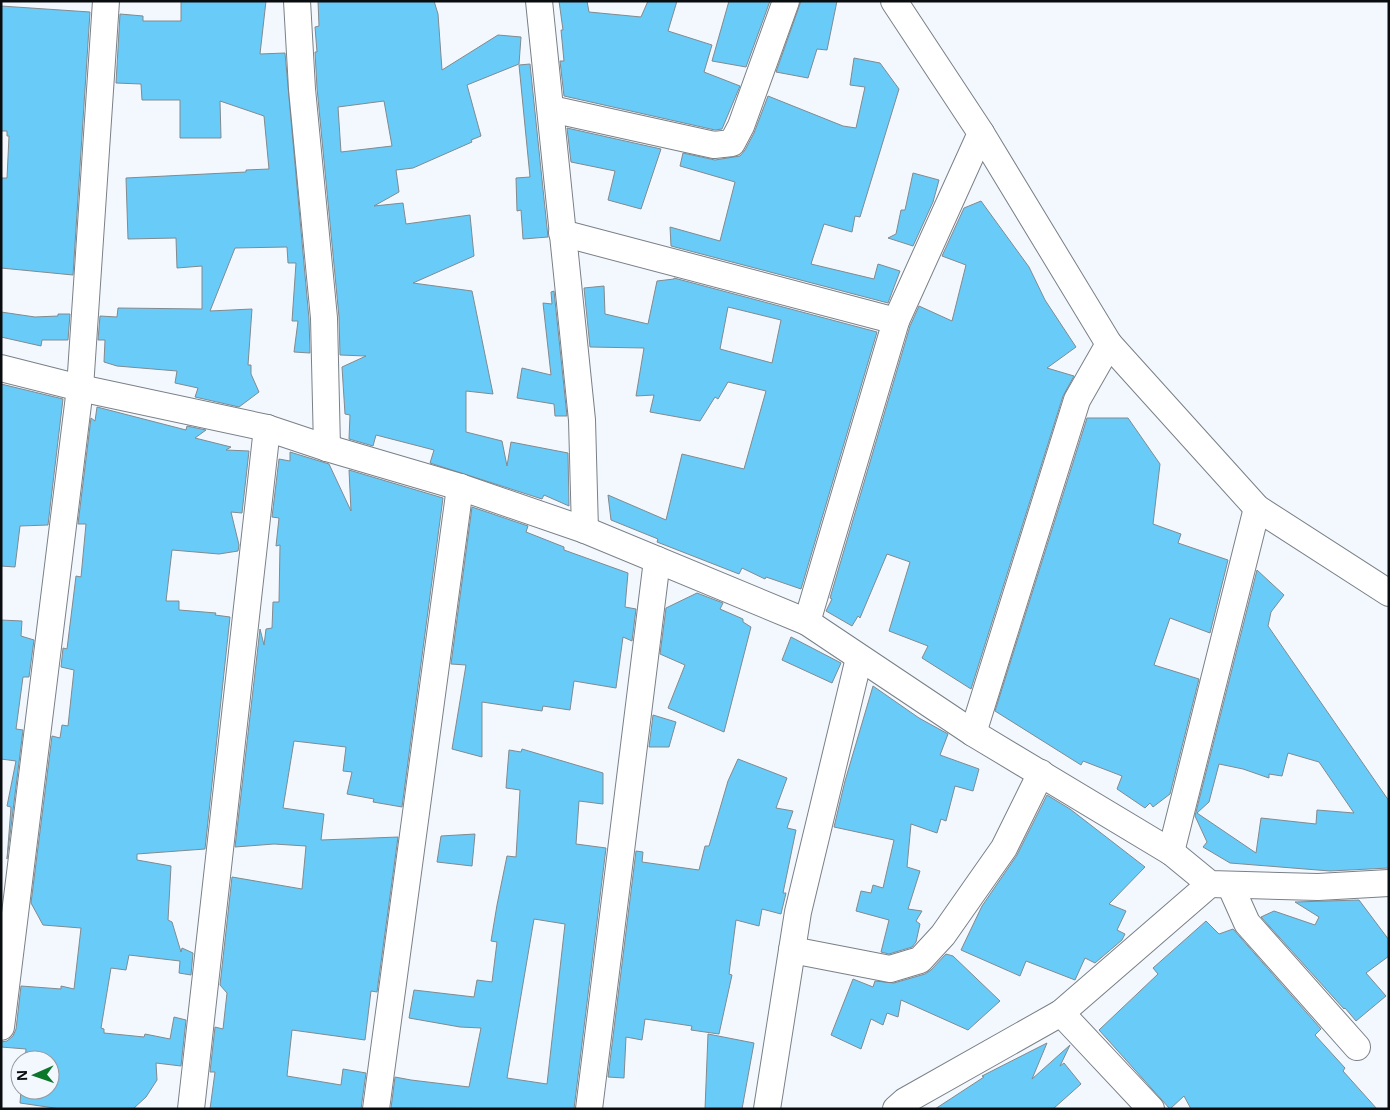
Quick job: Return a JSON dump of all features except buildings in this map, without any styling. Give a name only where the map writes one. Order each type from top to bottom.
[{"type":"street","points":[[1,1027],[80,388],[106,1]]},
{"type":"street","points":[[297,1],[302,89],[324,318],[327,448]]},
{"type":"street","points":[[540,1],[582,420],[585,530]]},
{"type":"street","points":[[551,109],[714,146],[732,143],[741,126],[786,1]]},
{"type":"street","points":[[894,1],[981,133],[1108,344],[1257,508],[1389,593]]},
{"type":"street","points":[[807,622],[896,322],[981,133]]},
{"type":"street","points":[[562,233],[896,322]]},
{"type":"street","points":[[973,732],[1078,400],[1108,344]]},
{"type":"street","points":[[1,368],[80,388],[267,428],[327,448],[460,487],[585,530],[807,622],[973,732],[1171,852],[1220,884],[1247,923],[1357,1047]]},
{"type":"street","points":[[191,1109],[267,428]]},
{"type":"street","points":[[376,1109],[460,487]]},
{"type":"street","points":[[1171,852],[1257,508]]},
{"type":"street","points":[[589,1109],[657,560]]},
{"type":"street","points":[[767,1109],[798,912],[859,658]]},
{"type":"street","points":[[792,950],[890,969],[920,960],[943,935],[1004,848],[1041,773]]},
{"type":"street","points":[[896,1109],[905,1101],[1061,1013],[1220,884],[1318,887],[1389,883]]},
{"type":"street","points":[[1061,1013],[1151,1109]]}]
